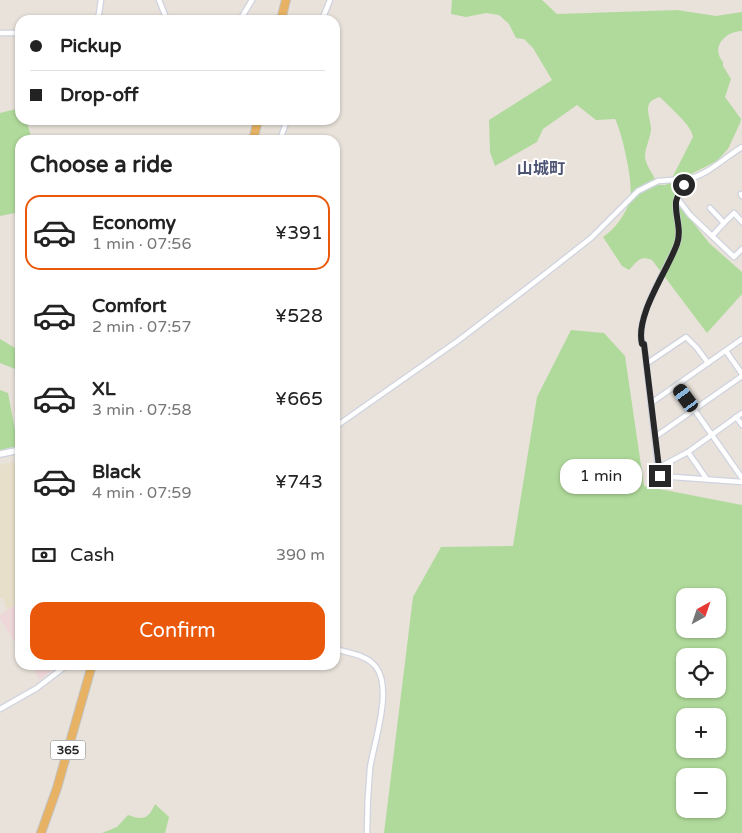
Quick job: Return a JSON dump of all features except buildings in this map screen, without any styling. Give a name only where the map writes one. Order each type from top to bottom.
[{"type":"highway","points":[[282,15],[286,0]]},
{"type":"highway","name":"365","points":[[41,833],[57,788],[91,670]]},
{"type":"street","points":[[99,15],[101,0]]},
{"type":"street","points":[[159,0],[165,15]]},
{"type":"street","points":[[243,15],[252,0]]},
{"type":"street","points":[[324,15],[330,0]]},
{"type":"street","points":[[0,34],[15,33]]},
{"type":"street","points":[[340,423],[459,340],[531,285],[591,238],[638,191],[658,181],[688,179],[702,174],[742,147]]},
{"type":"street","points":[[688,179],[676,203],[680,226],[679,238],[669,264],[648,304],[642,328],[641,339],[642,344],[644,344],[658,468],[660,476],[742,482]]},
{"type":"street","points":[[678,198],[690,215],[734,257],[742,249]]},
{"type":"street","points":[[710,208],[724,223]]},
{"type":"street","points":[[712,236],[734,213],[742,222]]},
{"type":"street","points":[[646,364],[686,337],[708,363]]},
{"type":"street","points":[[651,403],[742,339]]},
{"type":"street","points":[[655,437],[742,375],[726,350]]},
{"type":"street","points":[[677,385],[742,478]]},
{"type":"street","points":[[658,468],[688,452],[742,413]]},
{"type":"street","points":[[736,417],[742,425]]},
{"type":"street","points":[[0,454],[15,451]]},
{"type":"street","points":[[688,452],[706,478]]},
{"type":"street","points":[[340,651],[371,661],[378,669],[382,678],[381,709],[370,774],[367,833]]},
{"type":"street","points":[[0,709],[37,688],[60,670]]},
{"type":"shaded area","points":[[15,462],[15,605],[7,610],[3,598],[0,598],[0,465]]},
{"type":"shaded area","points":[[15,605],[15,642],[0,619],[0,615]]},
{"type":"shaded area","points":[[33,670],[53,670],[40,680]]},
{"type":"green space","points":[[452,0],[542,0],[557,14],[677,10],[716,16],[742,12],[742,31],[726,37],[719,46],[718,51],[723,66],[731,79],[725,97],[741,119],[740,123],[728,149],[717,161],[681,179],[678,203],[709,243],[742,272],[742,294],[707,333],[652,260],[641,259],[629,270],[622,266],[603,237],[620,220],[630,199],[631,192],[627,159],[615,119],[596,120],[577,105],[543,129],[537,142],[495,166],[490,152],[489,120],[552,80],[533,48],[524,39],[516,38],[509,24],[499,15],[486,13],[466,17],[451,14]],"holes":[[[660,97],[689,127],[693,137],[672,178],[666,185],[658,185],[645,159],[651,130],[648,106],[650,102]]]},
{"type":"green space","points":[[15,109],[15,125],[28,125],[31,135],[15,135],[15,213],[0,216],[0,113]]},
{"type":"green space","points":[[571,330],[604,333],[625,356],[644,486],[742,505],[742,833],[384,833],[413,597],[441,547],[513,546],[537,397]]},
{"type":"green space","points":[[0,339],[15,348],[15,369],[0,363]]},
{"type":"green space","points":[[0,390],[8,393],[15,430],[15,447],[0,450]]},
{"type":"green space","points":[[155,804],[169,817],[165,833],[102,833],[117,827],[128,815],[138,818],[147,816]]},
{"type":"district","name":"山城町","points":[[541,168]]},
{"type":"route","points":[[660,476],[644,344],[642,344],[641,336],[646,308],[669,264],[679,238],[680,226],[676,203],[684,185]]}]
